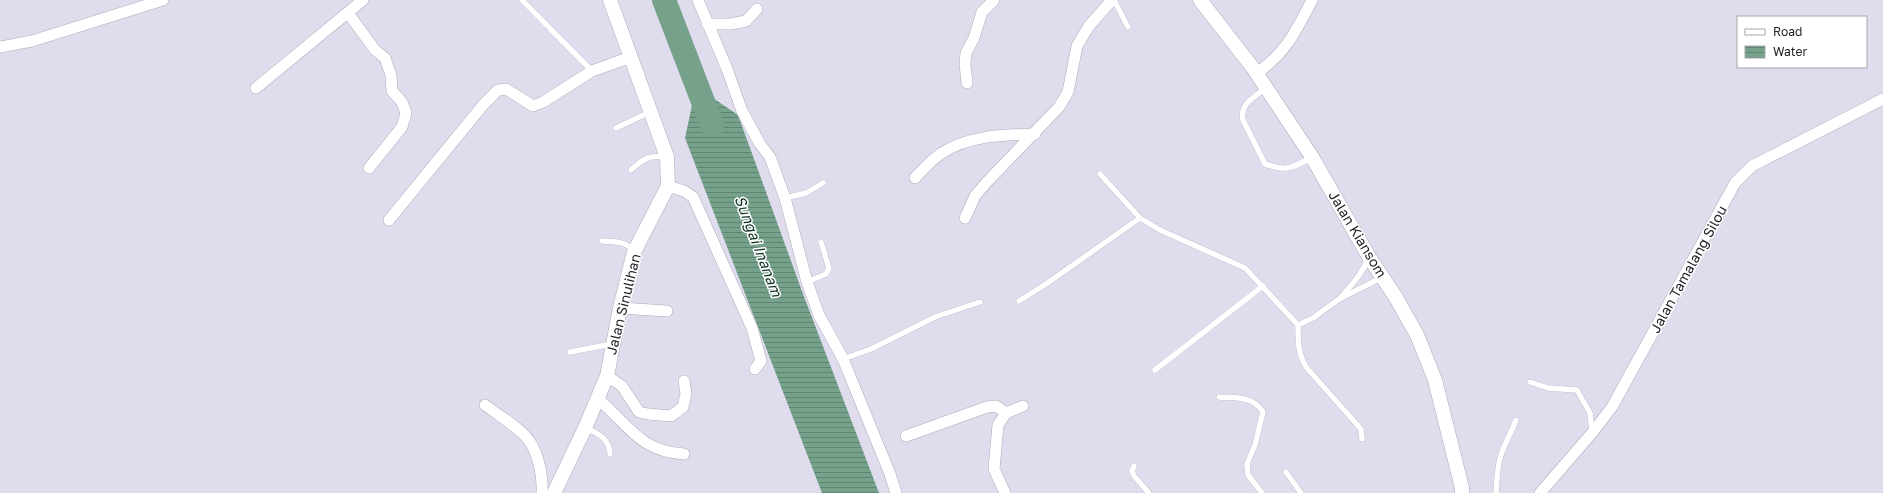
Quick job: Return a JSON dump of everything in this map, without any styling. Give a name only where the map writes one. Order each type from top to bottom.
[{"type":"street","points":[[0,48],[32,41],[163,0]]},
{"type":"street","points":[[256,88],[363,0]]},
{"type":"street","points":[[610,0],[666,157],[668,186],[684,191],[692,197],[752,328],[761,361],[755,369]]},
{"type":"street","points":[[698,0],[727,70],[742,112],[760,144],[770,157],[785,198],[807,282],[819,315],[843,359],[890,474],[896,493]]},
{"type":"street","points":[[967,83],[965,64],[966,53],[974,38],[982,12],[994,0]]},
{"type":"street","points":[[965,218],[979,191],[996,171],[1035,134],[1059,107],[1068,92],[1077,46],[1089,26],[1113,0]]},
{"type":"street","name":"Jalan Kiansom","points":[[1200,0],[1257,73],[1312,157],[1369,257],[1383,277],[1417,335],[1435,380],[1462,493]]},
{"type":"street","points":[[1257,73],[1273,61],[1288,45],[1312,0]]},
{"type":"street","points":[[707,24],[732,24],[746,21],[757,9]]},
{"type":"street","points":[[348,13],[375,50],[385,58],[390,75],[392,91],[402,102],[406,112],[402,127],[369,168]]},
{"type":"street","points":[[389,220],[483,105],[498,90],[506,89],[533,106],[543,102],[592,71],[631,57]]},
{"type":"street","name":"Jalan Tamalang Silou","points":[[1540,493],[1592,433],[1612,407],[1735,183],[1752,166],[1883,99]]},
{"type":"street","points":[[915,178],[943,152],[962,144],[993,136],[1035,134]]},
{"type":"street","name":"Jalan Sinulihan","points":[[554,493],[585,428],[607,376],[612,344],[634,252],[668,186]]},
{"type":"street","points":[[620,308],[667,310]]},
{"type":"street","points":[[607,376],[622,386],[639,412],[671,416],[683,407],[686,394],[684,381]]},
{"type":"street","points":[[598,398],[640,440],[660,450],[684,454]]},
{"type":"street","points":[[485,405],[512,425],[530,441],[543,481],[542,493]]},
{"type":"street","points":[[906,436],[987,407],[996,406],[1006,413]]},
{"type":"street","points":[[1005,493],[994,469],[998,425],[1006,413],[1023,406]]},
{"type":"lane","points":[[522,0],[592,71]]},
{"type":"lane","points":[[1113,0],[1128,27]]},
{"type":"lane","points":[[1267,88],[1246,103],[1241,113],[1265,164],[1278,169],[1288,169],[1312,157]]},
{"type":"lane","points":[[616,128],[651,112]]},
{"type":"lane","points":[[631,170],[644,159],[651,156],[666,157]]},
{"type":"lane","points":[[1100,174],[1140,218],[1160,230],[1245,268],[1263,286],[1298,325],[1298,350],[1300,357],[1306,367],[1360,430],[1362,439]]},
{"type":"lane","points":[[785,198],[806,193],[823,183]]},
{"type":"lane","points":[[1019,300],[1046,284],[1140,218]]},
{"type":"lane","points":[[602,241],[621,243],[631,247],[634,252]]},
{"type":"lane","points":[[807,282],[826,274],[829,268],[821,242]]},
{"type":"lane","points":[[1339,299],[1364,270],[1369,257]]},
{"type":"lane","points":[[1298,325],[1313,318],[1339,299],[1383,277]]},
{"type":"lane","points":[[1155,370],[1263,286]]},
{"type":"lane","points":[[843,359],[871,349],[935,317],[980,302]]},
{"type":"lane","points":[[570,352],[612,344]]},
{"type":"lane","points":[[1530,382],[1548,388],[1577,390],[1590,413],[1592,433]]},
{"type":"lane","points":[[1219,397],[1246,398],[1259,405],[1263,412],[1247,464],[1248,475],[1262,493]]},
{"type":"lane","points":[[1496,493],[1497,471],[1502,452],[1510,437],[1516,420]]},
{"type":"lane","points":[[585,428],[602,435],[610,445],[610,454]]},
{"type":"lane","points":[[1134,466],[1132,471],[1134,476],[1149,493]]},
{"type":"lane","points":[[1286,472],[1301,493]]},
{"type":"water","points":[[704,92],[738,115],[803,294],[879,493],[822,493],[685,138],[694,96]]},
{"type":"waterway","name":"Sungai Inanam","points":[[664,0],[712,125]]}]
